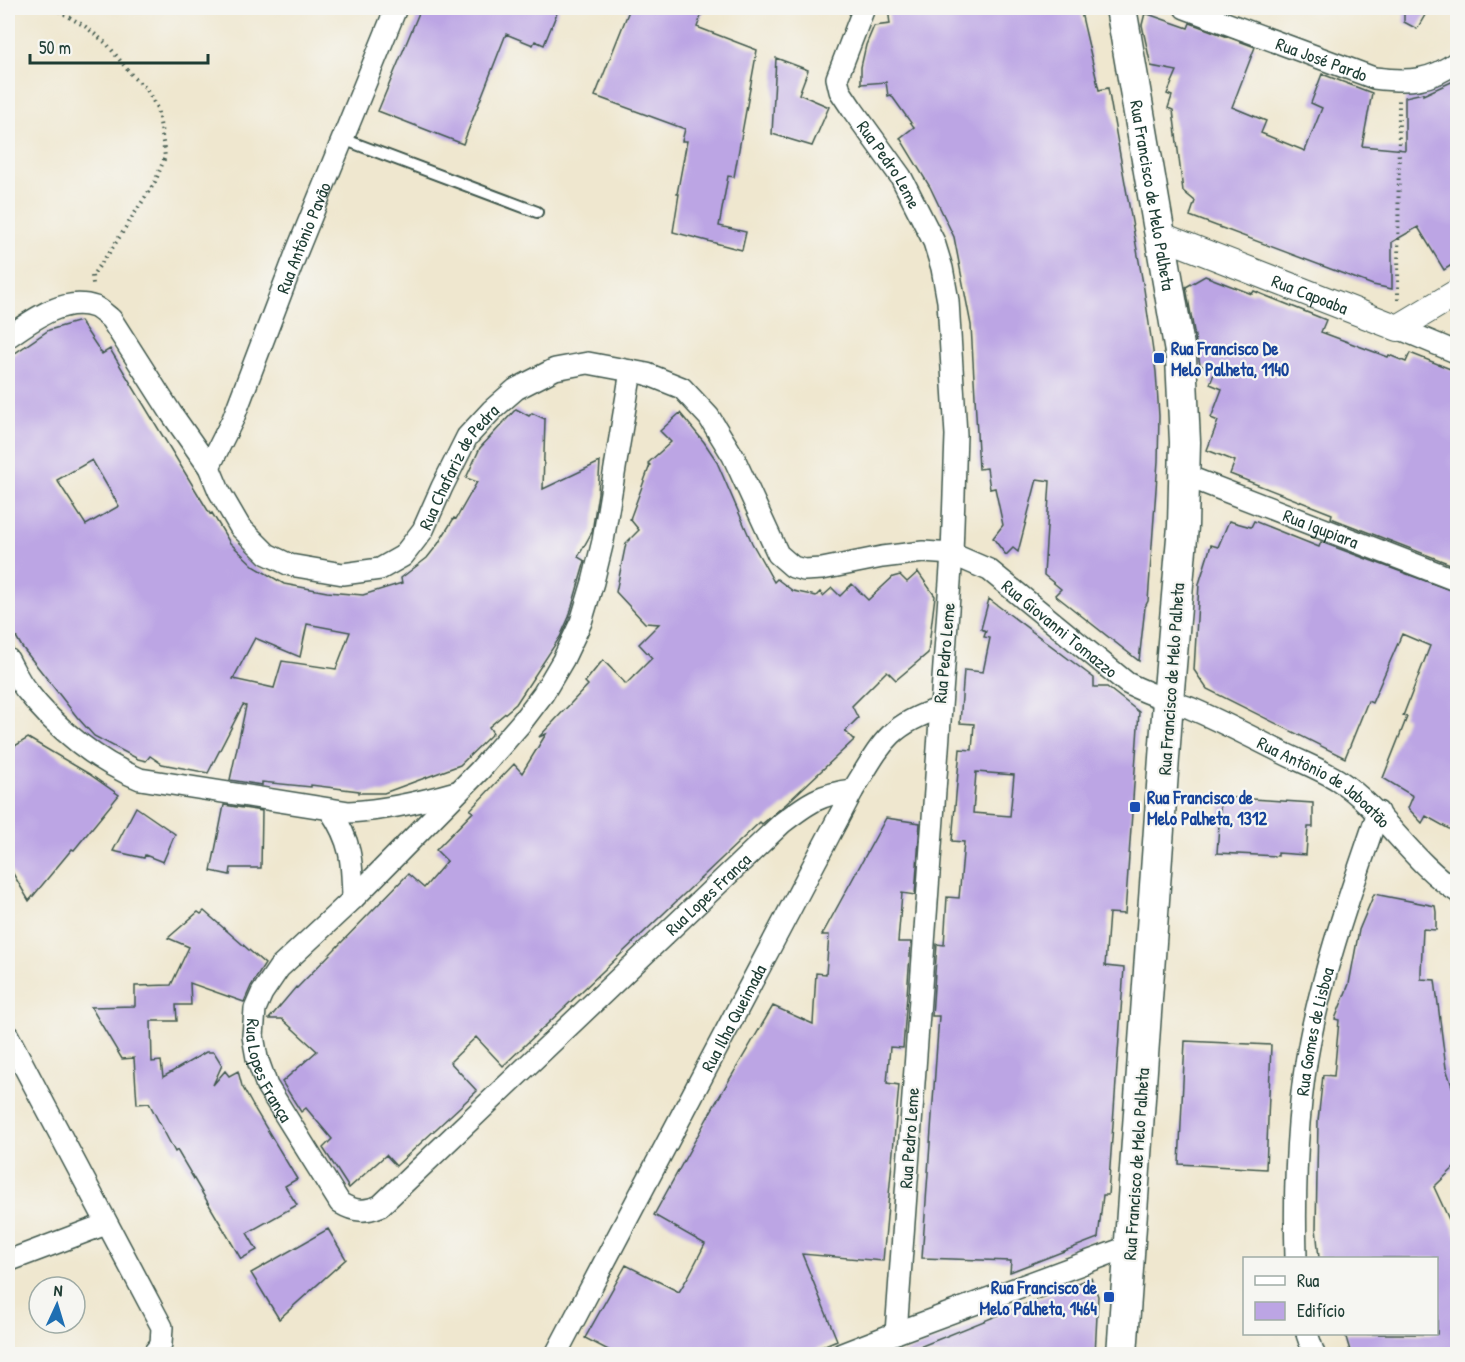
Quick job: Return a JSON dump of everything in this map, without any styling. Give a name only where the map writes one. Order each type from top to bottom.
[{"type":"main road","name":"Rua Francisco de Melo Palheta","points":[[1121,8],[1162,236],[1181,358],[1185,442],[1183,526],[1168,701],[1122,1354]]},
{"type":"street","name":"Rua Antônio Pavão","points":[[208,467],[233,418],[396,8]]},
{"type":"street","name":"Rua Pedro Leme","points":[[864,8],[837,78],[840,91],[901,177],[934,242],[948,301],[956,435],[952,554],[939,709],[896,1333]]},
{"type":"street","name":"Rua José Pardo","points":[[1185,8],[1374,78],[1398,81],[1422,79],[1444,71],[1458,61]]},
{"type":"street","name":"Rua Capoaba","points":[[1162,236],[1458,353]]},
{"type":"street","points":[[1398,328],[1458,292]]},
{"type":"street","points":[[8,337],[33,319],[62,306],[82,305],[97,308]]},
{"type":"street","name":"Rua Chafariz de Pedra","points":[[97,308],[111,319],[208,467],[240,527],[267,554],[290,565],[343,574],[380,568],[403,555],[423,530],[467,437],[492,410],[516,389],[555,369],[588,363],[647,374],[682,388],[710,417],[733,456],[778,554],[793,567],[804,570],[822,569],[882,556],[922,552],[952,554]]},
{"type":"street","name":"Rua Lopes França","points":[[631,371],[603,541],[581,622],[563,660],[543,694],[480,770],[353,900],[279,968],[262,993],[255,1009],[253,1036],[256,1058],[267,1086],[340,1203],[351,1209],[366,1211],[380,1206],[782,824],[806,804],[829,793],[853,790]]},
{"type":"street","name":"Rua Igupiara","points":[[1184,475],[1458,581]]},
{"type":"street","name":"Rua Giovanni Tomazzo","points":[[952,554],[989,570],[1127,682],[1148,694],[1168,701]]},
{"type":"street","points":[[8,659],[26,691],[57,724],[116,769],[140,779],[349,812],[375,811],[457,792]]},
{"type":"street","name":"Rua Antônio de Jaboatão","points":[[1168,701],[1214,719],[1336,779],[1378,812],[1409,848],[1458,892]]},
{"type":"street","name":"Rua Ilha Queimada","points":[[556,1354],[853,790],[883,743],[902,724],[939,709]]},
{"type":"street","points":[[330,810],[343,829],[348,845],[353,900]]},
{"type":"street","name":"Rua Gomes de Lisboa","points":[[1296,1257],[1296,1149],[1310,1040],[1329,960],[1378,812]]},
{"type":"street","points":[[8,1036],[162,1327],[161,1344],[153,1354]]},
{"type":"street","points":[[8,1261],[106,1224]]},
{"type":"street","points":[[842,1354],[1130,1246]]},
{"type":"street","points":[[1307,1335],[1314,1354]]},
{"type":"lane","points":[[343,139],[537,212]]},
{"type":"path","points":[[54,8],[87,27],[114,52],[134,78],[146,88],[157,108],[161,128],[165,157],[155,182],[92,276],[97,308]]},
{"type":"path","points":[[1398,81],[1398,328]]},
{"type":"building","points":[[421,8],[559,8],[544,45],[535,41],[533,45],[506,34],[463,144],[378,111]]},
{"type":"building","points":[[630,8],[704,8],[697,27],[757,50],[734,177],[728,176],[719,226],[746,232],[742,250],[673,232],[679,194],[677,194],[687,141],[682,141],[685,129],[595,96]]},
{"type":"building","points":[[888,8],[1080,8],[1099,90],[1108,88],[1144,289],[1156,372],[1159,416],[1158,461],[1148,601],[1145,607],[1139,661],[1055,595],[1061,589],[1044,575],[1050,481],[1037,479],[1018,552],[1013,548],[1006,555],[993,538],[1003,525],[995,488],[990,489],[987,468],[979,469],[971,325],[954,237],[930,187],[900,138],[914,127],[891,95],[888,96],[886,82],[861,84],[861,67],[866,45],[874,26],[890,24]]},
{"type":"building","points":[[1404,8],[1429,8],[1417,29],[1404,22]]},
{"type":"building","points":[[1145,13],[1188,28],[1190,23],[1255,47],[1232,107],[1266,121],[1261,133],[1305,151],[1322,108],[1311,103],[1322,74],[1372,93],[1362,146],[1405,150],[1405,97],[1423,93],[1423,95],[1458,79],[1458,261],[1444,270],[1418,227],[1392,242],[1392,289],[1373,285],[1190,216],[1195,201],[1183,191],[1173,110],[1168,108],[1172,96],[1167,94],[1177,71],[1151,66],[1142,25]]},
{"type":"building","points":[[776,58],[808,70],[799,94],[829,107],[812,146],[772,134]]},
{"type":"building","points":[[1205,276],[1252,294],[1254,291],[1326,320],[1321,332],[1388,357],[1389,355],[1406,362],[1410,353],[1458,372],[1458,567],[1331,518],[1332,514],[1230,474],[1235,461],[1207,450],[1218,421],[1211,418],[1222,389],[1210,384],[1215,371],[1200,365],[1186,287]]},
{"type":"building","points":[[80,321],[102,354],[110,349],[230,543],[255,567],[284,584],[327,592],[363,595],[402,583],[401,578],[427,558],[454,518],[456,519],[477,482],[466,478],[480,448],[516,409],[529,416],[532,413],[545,419],[543,489],[600,462],[592,532],[578,557],[585,561],[569,617],[560,637],[516,704],[489,727],[493,733],[460,765],[384,793],[359,793],[359,791],[311,785],[311,787],[262,782],[262,785],[230,780],[246,706],[243,705],[208,773],[162,764],[150,756],[146,761],[138,759],[94,736],[22,647],[8,623],[8,358],[49,330]],"holes":[[[92,460],[119,506],[86,525],[57,480]],[[307,624],[350,632],[336,669],[282,661],[274,688],[233,679],[255,638],[300,657]]]},
{"type":"building","points":[[680,413],[716,460],[752,543],[774,582],[777,579],[793,591],[816,596],[820,592],[823,596],[832,588],[840,596],[852,584],[868,600],[893,577],[900,575],[907,582],[918,572],[935,596],[928,653],[896,680],[887,671],[852,706],[858,718],[845,731],[854,740],[786,804],[762,824],[760,822],[503,1066],[476,1037],[450,1062],[477,1091],[396,1166],[386,1155],[349,1188],[323,1148],[332,1139],[306,1108],[301,1112],[282,1082],[317,1051],[282,1019],[269,1019],[296,987],[408,874],[424,888],[447,861],[436,850],[473,812],[470,810],[514,764],[522,773],[546,734],[539,737],[588,685],[585,682],[603,660],[626,684],[652,658],[639,644],[659,624],[645,623],[616,592],[626,543],[639,530],[630,519],[650,465],[648,463],[671,442],[660,431]]},
{"type":"building","points":[[1229,521],[1251,527],[1254,521],[1319,547],[1321,542],[1458,593],[1458,834],[1426,816],[1422,823],[1408,808],[1413,796],[1383,778],[1407,717],[1403,716],[1430,646],[1402,634],[1372,703],[1368,701],[1345,758],[1207,689],[1194,670],[1199,584],[1211,545],[1218,547]]},
{"type":"building","points":[[989,599],[1094,678],[1094,687],[1107,687],[1139,712],[1125,914],[1109,913],[1105,966],[1124,968],[1108,1195],[1103,1195],[1098,1238],[1010,1272],[1011,1261],[922,1258],[939,1016],[932,1016],[937,944],[944,945],[947,897],[959,898],[964,842],[952,841],[960,749],[972,750],[974,724],[960,723],[964,670],[983,672],[990,638],[984,637],[986,631],[981,629]],"holes":[[[976,772],[1014,775],[1010,816],[973,813]]]},
{"type":"building","points":[[28,738],[89,774],[119,795],[29,901],[8,865],[8,750]]},
{"type":"building","points":[[1221,797],[1313,803],[1313,827],[1308,827],[1306,855],[1217,853]]},
{"type":"building","points":[[224,805],[262,811],[261,868],[231,868],[230,875],[211,871]]},
{"type":"building","points":[[136,807],[175,834],[163,862],[145,855],[144,858],[113,851]]},
{"type":"building","points":[[886,818],[920,823],[915,895],[902,893],[898,942],[911,942],[903,1048],[890,1047],[887,1083],[899,1085],[883,1261],[802,1254],[837,1340],[804,1354],[616,1354],[585,1338],[626,1265],[679,1292],[688,1277],[705,1244],[654,1215],[715,1104],[773,1006],[813,1024],[816,973],[826,974],[829,935],[822,935]]},
{"type":"building","points":[[1374,894],[1435,906],[1436,930],[1423,929],[1421,979],[1435,980],[1446,1068],[1458,1104],[1458,1164],[1434,1187],[1458,1239],[1458,1354],[1351,1354],[1345,1335],[1438,1335],[1438,1257],[1319,1257],[1316,1228],[1318,1121],[1323,1075],[1334,1076],[1339,1020],[1335,1019],[1349,984],[1359,930]]},
{"type":"building","points":[[204,911],[265,964],[244,1002],[190,983],[191,1005],[176,1005],[177,1021],[151,1021],[152,1062],[161,1061],[163,1077],[206,1052],[214,1052],[222,1065],[213,1085],[225,1071],[229,1076],[238,1071],[242,1086],[297,1179],[285,1186],[297,1205],[247,1233],[257,1250],[241,1259],[177,1150],[175,1152],[149,1103],[137,1104],[134,1058],[122,1059],[91,1007],[135,1006],[135,986],[171,985],[189,947],[168,938],[198,912],[201,914]]},
{"type":"building","points":[[1185,1041],[1271,1045],[1266,1169],[1179,1164]]},
{"type":"building","points":[[328,1229],[346,1259],[279,1319],[251,1273]]},
{"type":"building","points":[[1091,1278],[1098,1296],[1095,1354],[902,1354]]},
{"type":"place","name":"Rua Francisco De Melo Palheta, 1140","points":[[1159,358]]},
{"type":"place","name":"Rua Francisco de Melo Palheta, 1312","points":[[1135,807]]},
{"type":"place","name":"Rua Francisco de Melo Palheta, 1464","points":[[1109,1297]]}]
